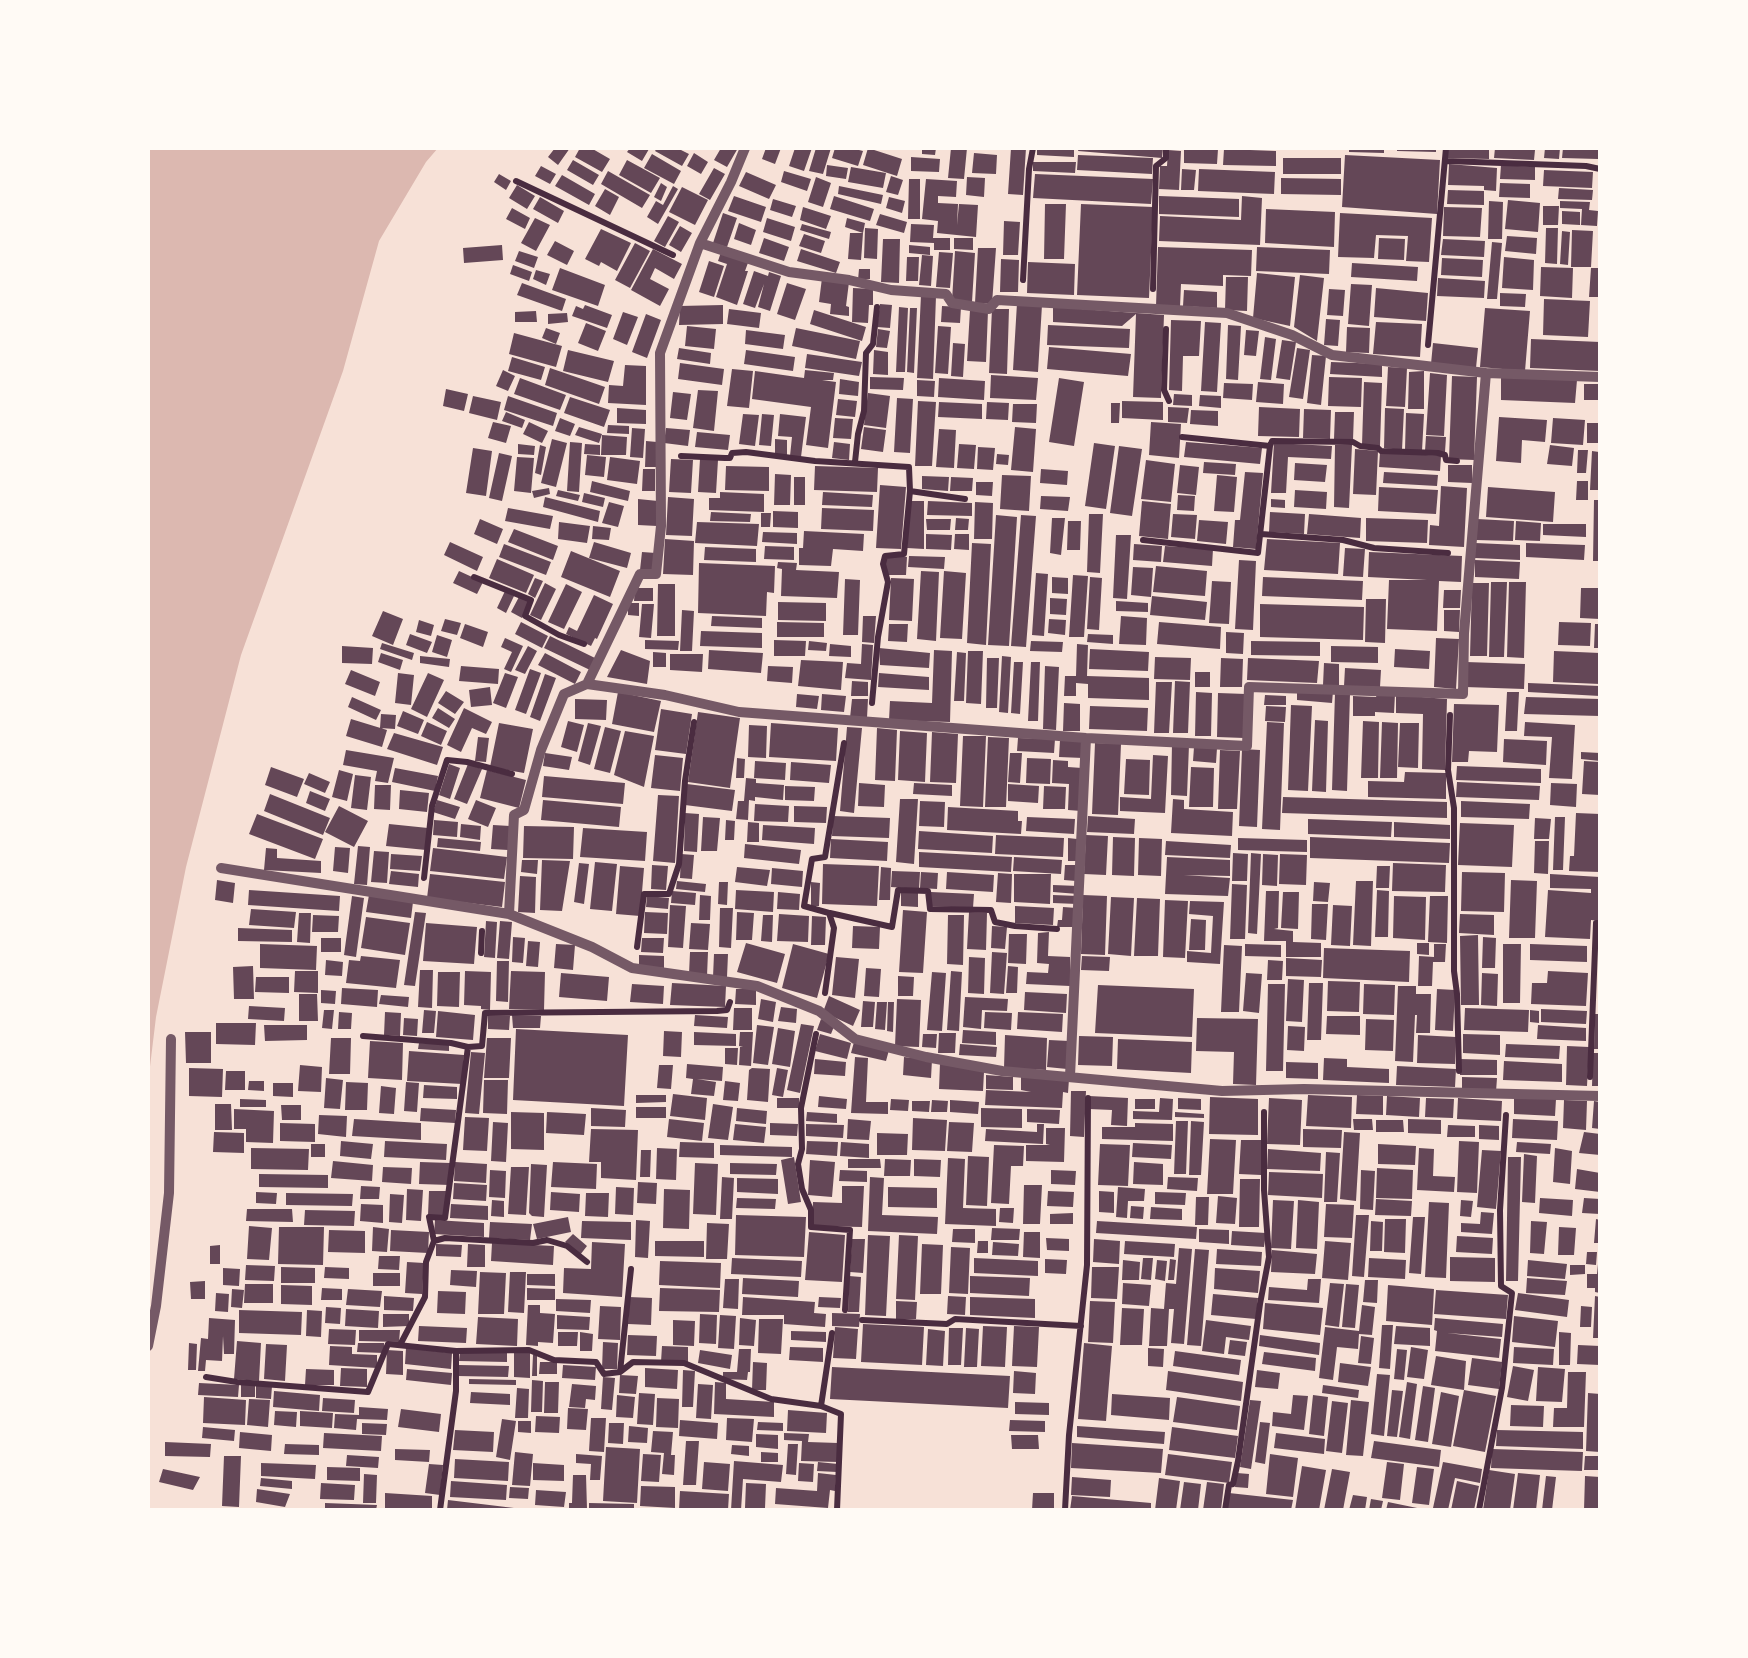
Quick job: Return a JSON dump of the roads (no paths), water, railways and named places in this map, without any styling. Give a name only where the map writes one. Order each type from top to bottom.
[{"type":"street","points":[[587,684],[640,574],[656,574],[660,526],[660,353],[700,243],[745,148]]},
{"type":"street","points":[[700,243],[789,272],[880,288],[946,294],[952,303],[989,309],[997,300],[1227,312],[1292,335],[1332,356],[1486,373],[1600,377]]},
{"type":"street","points":[[509,914],[514,815],[524,810],[564,694],[587,684],[666,695],[738,712],[1247,746],[1248,687],[1463,694],[1464,633],[1486,373]]},
{"type":"street","points":[[1070,1076],[1086,738]]},
{"type":"street","points":[[221,868],[509,914],[592,947],[632,968],[756,986],[819,1011],[855,1039],[1002,1071],[1222,1091],[1304,1089],[1595,1096]]},
{"type":"street","points":[[148,1346],[169,1193],[171,1039]]}]
